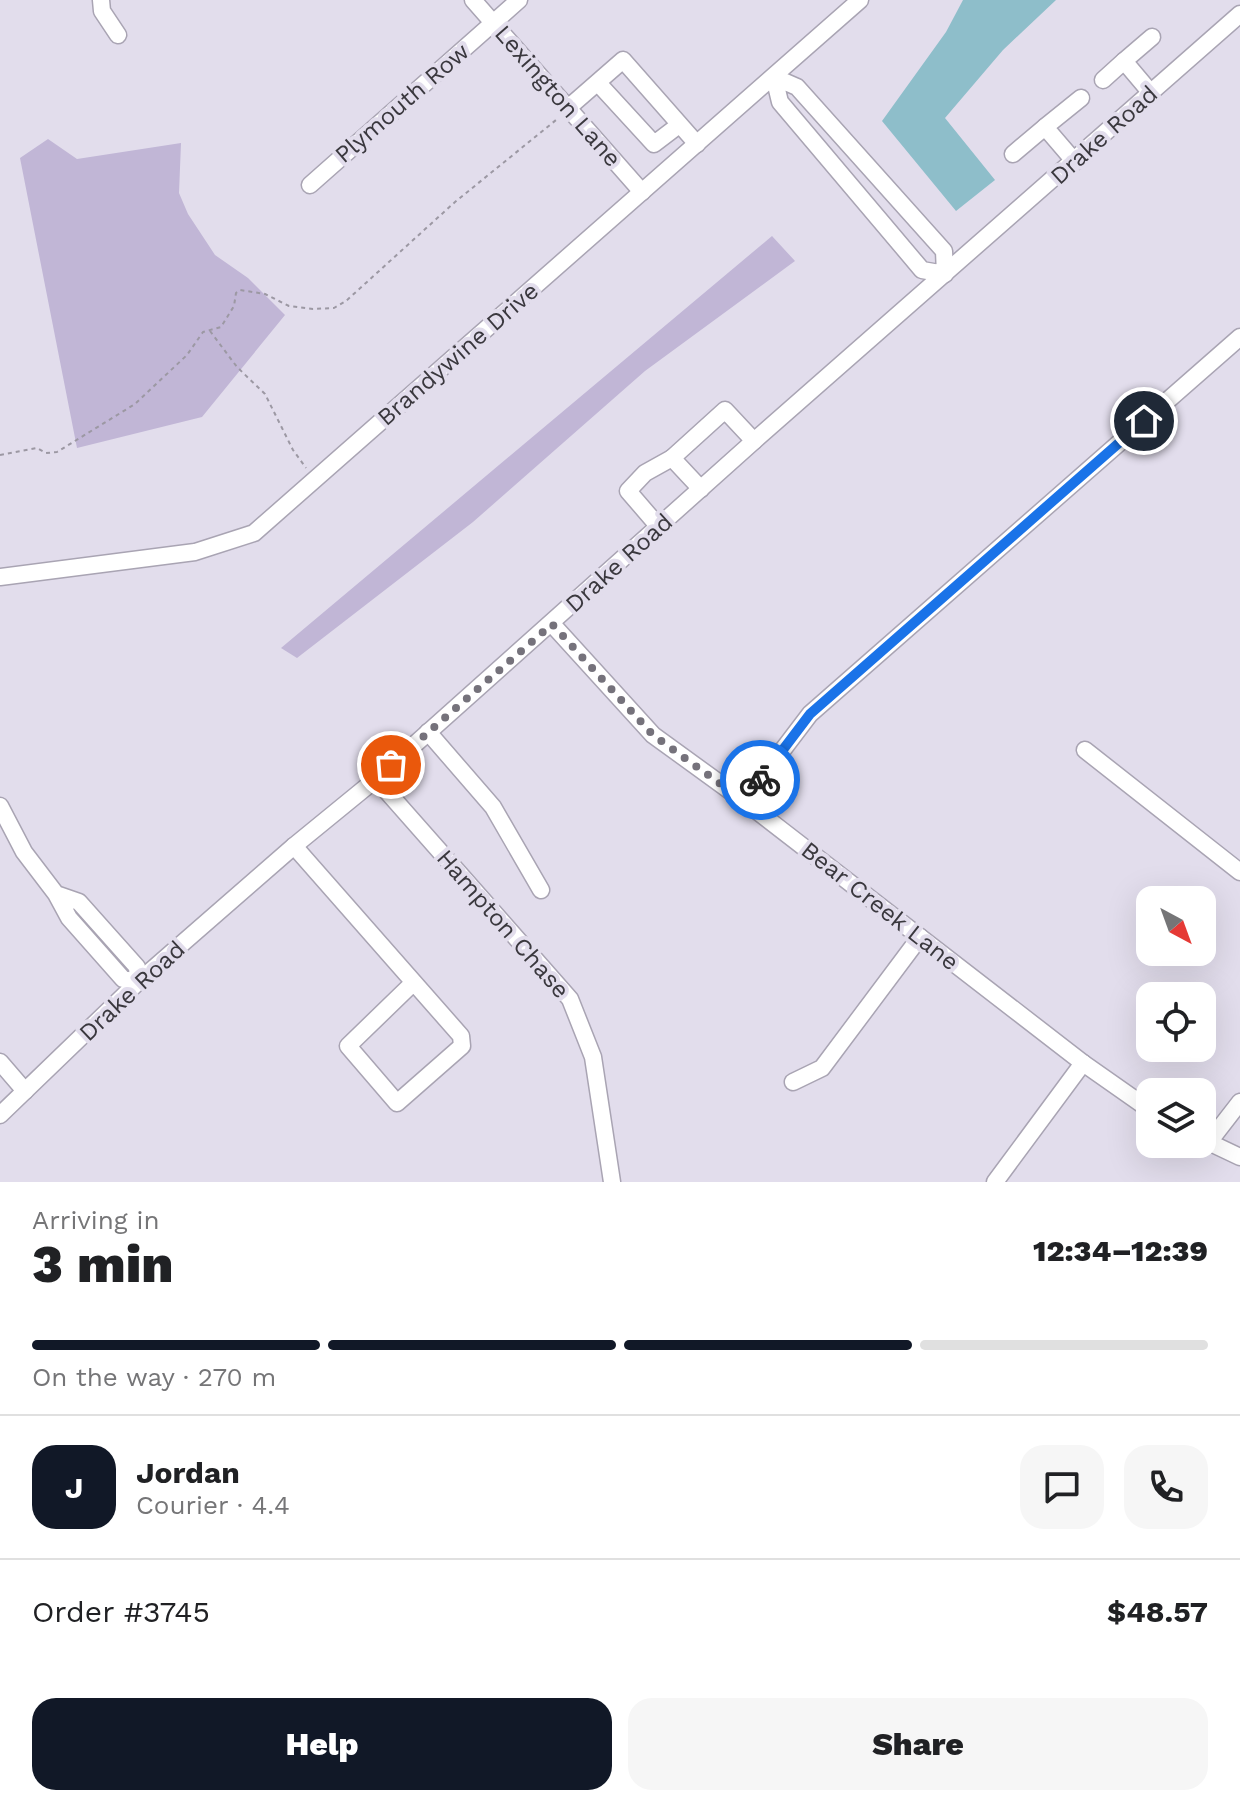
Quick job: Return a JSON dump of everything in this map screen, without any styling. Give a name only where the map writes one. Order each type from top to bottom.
[{"type":"street","points":[[101,0],[102,11],[118,35]]},
{"type":"street","name":"Lexington Lane","points":[[473,0],[642,192]]},
{"type":"street","name":"Plymouth Row","points":[[310,185],[519,0]]},
{"type":"street","name":"Brandywine Drive","points":[[0,577],[195,552],[254,533],[858,2]]},
{"type":"street","name":"Drake Road","points":[[0,1115],[138,982],[376,779],[754,441],[1240,14]]},
{"type":"street","points":[[1103,80],[1152,37]]},
{"type":"street","points":[[568,108],[623,60],[697,144]]},
{"type":"street","points":[[1124,61],[1151,93]]},
{"type":"street","points":[[774,77],[797,87],[944,251],[945,274],[922,270],[780,102],[774,77]]},
{"type":"street","points":[[598,83],[654,144],[679,125]]},
{"type":"street","points":[[1013,154],[1081,98]]},
{"type":"street","points":[[1045,127],[1075,162]]},
{"type":"street","points":[[744,801],[810,714],[1240,337]]},
{"type":"street","points":[[659,527],[628,491],[645,473],[672,458],[725,410],[754,441]]},
{"type":"street","points":[[672,458],[701,489]]},
{"type":"street","name":"Bear Creek Lane","points":[[552,624],[653,735],[1136,1100]]},
{"type":"street","points":[[428,732],[493,807],[541,890]]},
{"type":"street","points":[[1085,750],[1240,872]]},
{"type":"street","name":"Hampton Chase","points":[[376,779],[570,999],[593,1057],[612,1182]]},
{"type":"street","points":[[0,806],[24,852],[56,894],[69,918],[123,979],[138,982]]},
{"type":"street","points":[[294,846],[461,1036],[462,1046],[397,1103],[348,1046],[413,983]]},
{"type":"street","points":[[793,1082],[822,1068],[920,937]]},
{"type":"street","points":[[0,1062],[25,1091]]},
{"type":"street","points":[[995,1182],[1083,1063]]},
{"type":"street","points":[[1216,1130],[1240,1102]]},
{"type":"street","points":[[1216,1146],[1240,1157]]},
{"type":"path","points":[[0,455],[37,448],[46,453],[57,452],[123,413],[187,355],[203,332],[221,327],[240,290],[265,294],[289,306],[313,309],[334,308],[346,301],[455,202],[568,108]]},
{"type":"path","points":[[210,330],[212,337],[237,367],[265,394],[293,450],[315,480]]},
{"type":"shaded area","points":[[48,139],[77,159],[181,143],[179,193],[188,214],[215,255],[248,278],[285,315],[202,417],[77,448],[20,158]]},
{"type":"shaded area","points":[[772,236],[795,261],[645,371],[473,522],[297,658],[281,648]]},
{"type":"water","points":[[963,0],[1056,0],[1003,50],[945,118],[995,180],[956,211],[882,121],[946,32]]},
{"type":"way so far","points":[[391,765],[552,624],[653,735],[744,801],[760,780]]},
{"type":"route","points":[[760,780],[810,714],[1144,421]]}]
